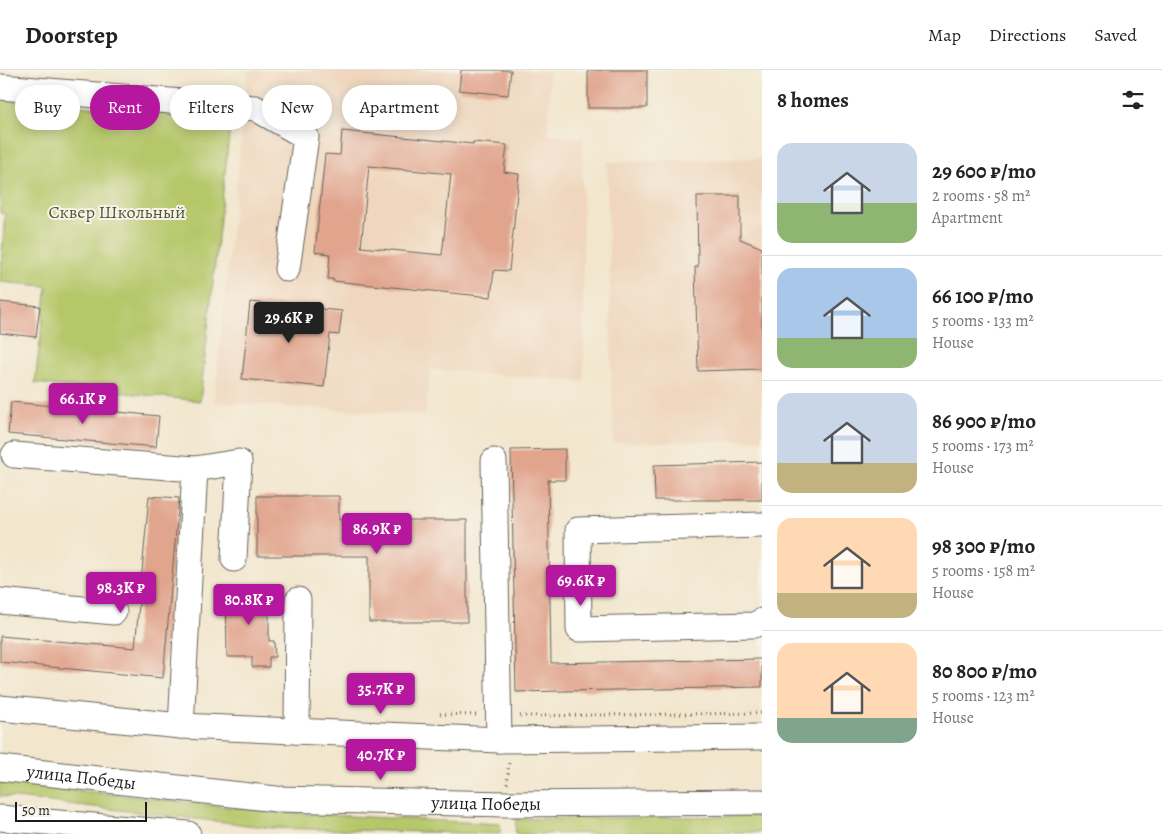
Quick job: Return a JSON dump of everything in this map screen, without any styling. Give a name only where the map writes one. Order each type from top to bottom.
[{"type":"street","points":[[0,87],[255,108],[306,137],[287,270]]},
{"type":"street","points":[[14,455],[195,469],[239,462],[234,559]]},
{"type":"street","points":[[494,461],[502,737]]},
{"type":"street","points":[[181,726],[195,469]]},
{"type":"street","points":[[762,525],[578,530],[579,629],[754,625],[762,621]]},
{"type":"street","points":[[297,731],[298,600]]},
{"type":"street","points":[[0,601],[114,612]]},
{"type":"street","points":[[0,708],[181,726],[297,731],[502,737],[762,737]]},
{"type":"street","name":"улица Победы","points":[[0,768],[276,799],[507,804],[762,802]]},
{"type":"street","points":[[0,818],[188,834]]},
{"type":"path","points":[[432,714],[502,737],[762,713]]},
{"type":"path","points":[[502,737],[507,786]]},
{"type":"shaded area","points":[[248,70],[550,70],[548,134],[582,139],[584,382],[431,369],[425,415],[214,402],[242,130],[252,130],[252,85],[246,85]]},
{"type":"shaded area","points":[[762,158],[762,440],[613,443],[607,162]]},
{"type":"green space","name":"Сквер Школьный","points":[[0,100],[15,101],[15,130],[80,130],[80,106],[90,107],[90,130],[160,130],[160,112],[170,113],[170,130],[230,130],[200,401],[35,383],[47,286],[0,282],[5,214],[0,213]]},
{"type":"green space","points":[[0,782],[273,812],[500,824],[500,834],[273,828],[0,796]]},
{"type":"green space","points":[[762,816],[762,832],[515,834],[516,819]]},
{"type":"building","points":[[461,70],[511,70],[508,95],[459,90]]},
{"type":"building","points":[[588,70],[647,70],[647,108],[588,108]]},
{"type":"building","points":[[342,131],[473,144],[473,142],[507,145],[504,172],[519,174],[509,271],[494,270],[491,297],[328,279],[330,254],[315,252],[325,154],[340,155]],"holes":[[[369,166],[451,174],[442,255],[361,247]]]},
{"type":"building","points":[[697,196],[740,196],[740,239],[762,248],[762,369],[698,371],[695,267],[698,267]]},
{"type":"building","points":[[0,302],[40,306],[36,337],[0,333]]},
{"type":"building","points":[[250,302],[342,311],[339,335],[330,334],[324,387],[242,379]]},
{"type":"building","points":[[11,402],[159,416],[156,447],[8,434]]},
{"type":"building","points":[[565,449],[565,480],[548,480],[551,663],[762,659],[762,687],[516,692],[511,450]]},
{"type":"building","points":[[762,462],[762,500],[655,500],[654,465]]},
{"type":"building","points":[[149,496],[179,498],[163,678],[0,662],[0,636],[135,648]]},
{"type":"building","points":[[257,496],[339,496],[339,520],[467,520],[467,622],[369,622],[369,556],[257,556]]},
{"type":"building","points":[[269,590],[269,641],[274,641],[275,657],[269,657],[269,667],[252,667],[252,657],[227,657],[226,591]]}]
